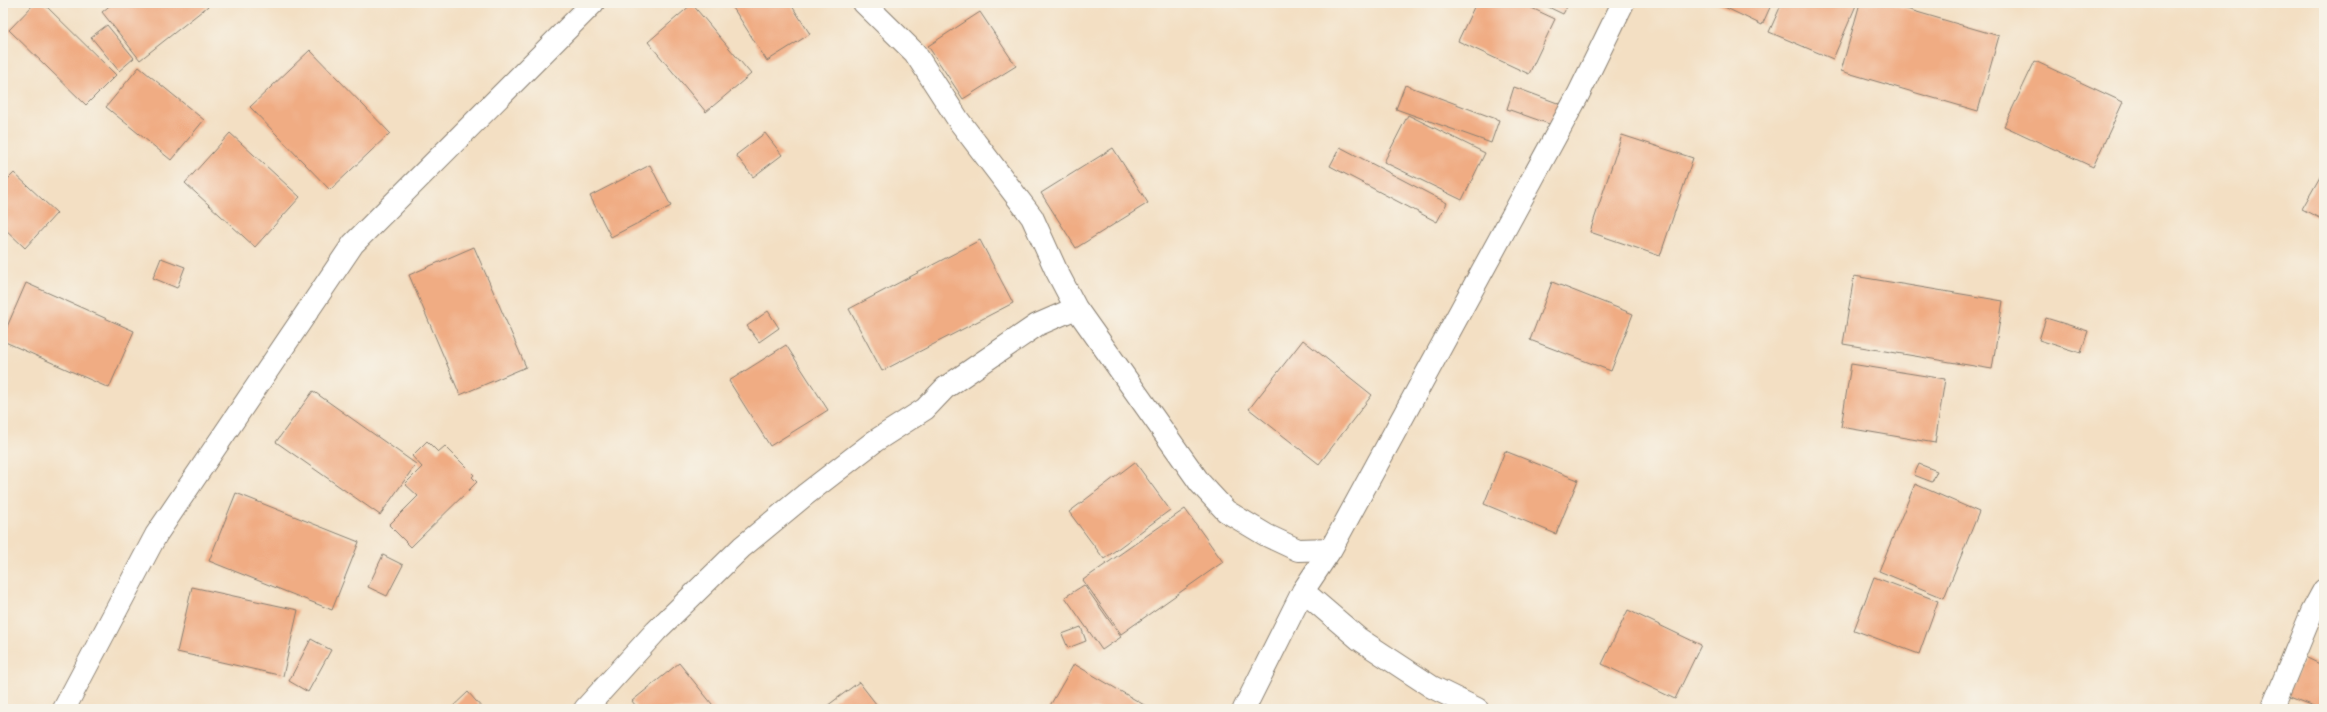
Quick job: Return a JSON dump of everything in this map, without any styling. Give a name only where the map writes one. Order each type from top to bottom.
[{"type":"street","points":[[64,709],[156,534],[353,244],[593,3]]},
{"type":"street","points":[[864,3],[915,53],[959,121],[1032,217],[1056,270],[1076,308],[1200,483],[1226,511],[1266,535],[1298,550],[1331,549]]},
{"type":"street","points":[[1244,709],[1303,592],[1331,549],[1578,95],[1623,3]]},
{"type":"street","points":[[585,709],[656,631],[736,553],[794,505],[874,441],[925,409],[945,388],[1038,325],[1076,308]]},
{"type":"street","points":[[2272,709],[2318,615],[2324,590]]},
{"type":"street","points":[[1303,592],[1359,639],[1432,687],[1477,709]]},
{"type":"building","points":[[35,3],[43,3],[116,75],[86,105],[9,30]]},
{"type":"building","points":[[113,3],[212,3],[140,60],[102,12]]},
{"type":"building","points":[[730,3],[790,3],[810,34],[767,61]]},
{"type":"building","points":[[1476,3],[1521,3],[1555,19],[1529,74],[1458,41]]},
{"type":"building","points":[[1540,3],[1569,3],[1563,14]]},
{"type":"building","points":[[1716,3],[1772,3],[1762,25]]},
{"type":"building","points":[[1782,3],[1857,3],[1833,59],[1769,32]]},
{"type":"building","points":[[1860,3],[1886,3],[1999,36],[1978,111],[1841,71]]},
{"type":"building","points":[[692,4],[751,74],[706,112],[648,42]]},
{"type":"building","points":[[980,12],[1016,66],[963,99],[928,46]]},
{"type":"building","points":[[107,25],[134,58],[119,71],[91,37]]},
{"type":"building","points":[[310,50],[390,133],[330,190],[250,107]]},
{"type":"building","points":[[2035,61],[2123,102],[2093,167],[2004,126]]},
{"type":"building","points":[[139,67],[204,120],[171,160],[106,107]]},
{"type":"building","points":[[1405,85],[1499,120],[1491,143],[1396,109]]},
{"type":"building","points":[[1514,87],[1560,104],[1552,125],[1507,109]]},
{"type":"building","points":[[1408,115],[1485,153],[1462,200],[1384,162]]},
{"type":"building","points":[[230,133],[300,197],[255,247],[185,183]]},
{"type":"building","points":[[765,133],[782,155],[753,177],[736,155]]},
{"type":"building","points":[[1622,135],[1693,158],[1660,256],[1590,232]]},
{"type":"building","points":[[1340,147],[1447,203],[1437,222],[1330,166]]},
{"type":"building","points":[[1113,148],[1148,203],[1076,248],[1041,193]]},
{"type":"building","points":[[650,165],[671,206],[611,237],[590,196]]},
{"type":"building","points":[[14,173],[57,213],[25,248],[3,227],[3,184]]},
{"type":"building","points":[[2320,177],[2324,179],[2324,213],[2321,219],[2302,209]]},
{"type":"building","points":[[980,240],[1013,303],[882,371],[849,309]]},
{"type":"building","points":[[474,247],[526,367],[460,395],[409,275]]},
{"type":"building","points":[[161,258],[185,267],[177,288],[153,278]]},
{"type":"building","points":[[1854,276],[2003,301],[1992,369],[1843,344]]},
{"type":"building","points":[[1552,282],[1633,314],[1611,371],[1530,340]]},
{"type":"building","points":[[26,283],[134,331],[109,388],[3,341],[3,336]]},
{"type":"building","points":[[768,311],[779,328],[759,342],[747,326]]},
{"type":"building","points":[[2046,318],[2088,331],[2081,353],[2039,340]]},
{"type":"building","points":[[1303,340],[1372,395],[1319,464],[1249,409]]},
{"type":"building","points":[[786,345],[828,410],[770,446],[729,381]]},
{"type":"building","points":[[1851,364],[1945,379],[1935,443],[1841,427]]},
{"type":"building","points":[[313,391],[416,464],[380,515],[276,442]]},
{"type":"building","points":[[427,441],[438,452],[445,446],[474,475],[472,477],[477,482],[411,547],[389,525],[418,496],[405,484],[422,467],[412,456]]},
{"type":"building","points":[[1505,451],[1578,480],[1556,534],[1484,504]]},
{"type":"building","points":[[1135,462],[1170,510],[1104,559],[1069,512]]},
{"type":"building","points":[[1919,464],[1937,471],[1932,482],[1914,475]]},
{"type":"building","points":[[1915,484],[1979,512],[1944,598],[1879,571]]},
{"type":"building","points":[[236,493],[359,542],[332,610],[209,561]]},
{"type":"building","points":[[1185,509],[1223,562],[1121,634],[1083,580]]},
{"type":"building","points":[[383,555],[403,565],[387,596],[368,587]]},
{"type":"building","points":[[1874,577],[1938,601],[1919,654],[1854,630]]},
{"type":"building","points":[[1084,585],[1121,637],[1102,650],[1065,597]]},
{"type":"building","points":[[192,587],[298,610],[283,676],[177,652]]},
{"type":"building","points":[[1628,610],[1701,645],[1675,699],[1602,664]]},
{"type":"building","points":[[1081,627],[1086,641],[1068,648],[1062,634]]},
{"type":"building","points":[[311,639],[331,650],[308,692],[289,681]]},
{"type":"building","points":[[2305,657],[2324,666],[2324,703],[2321,709],[2287,696]]},
{"type":"building","points":[[679,663],[716,709],[638,709],[632,701]]},
{"type":"building","points":[[1074,664],[1151,709],[1048,709]]},
{"type":"building","points":[[859,682],[880,709],[823,709]]},
{"type":"building","points":[[468,692],[483,709],[450,709]]}]
